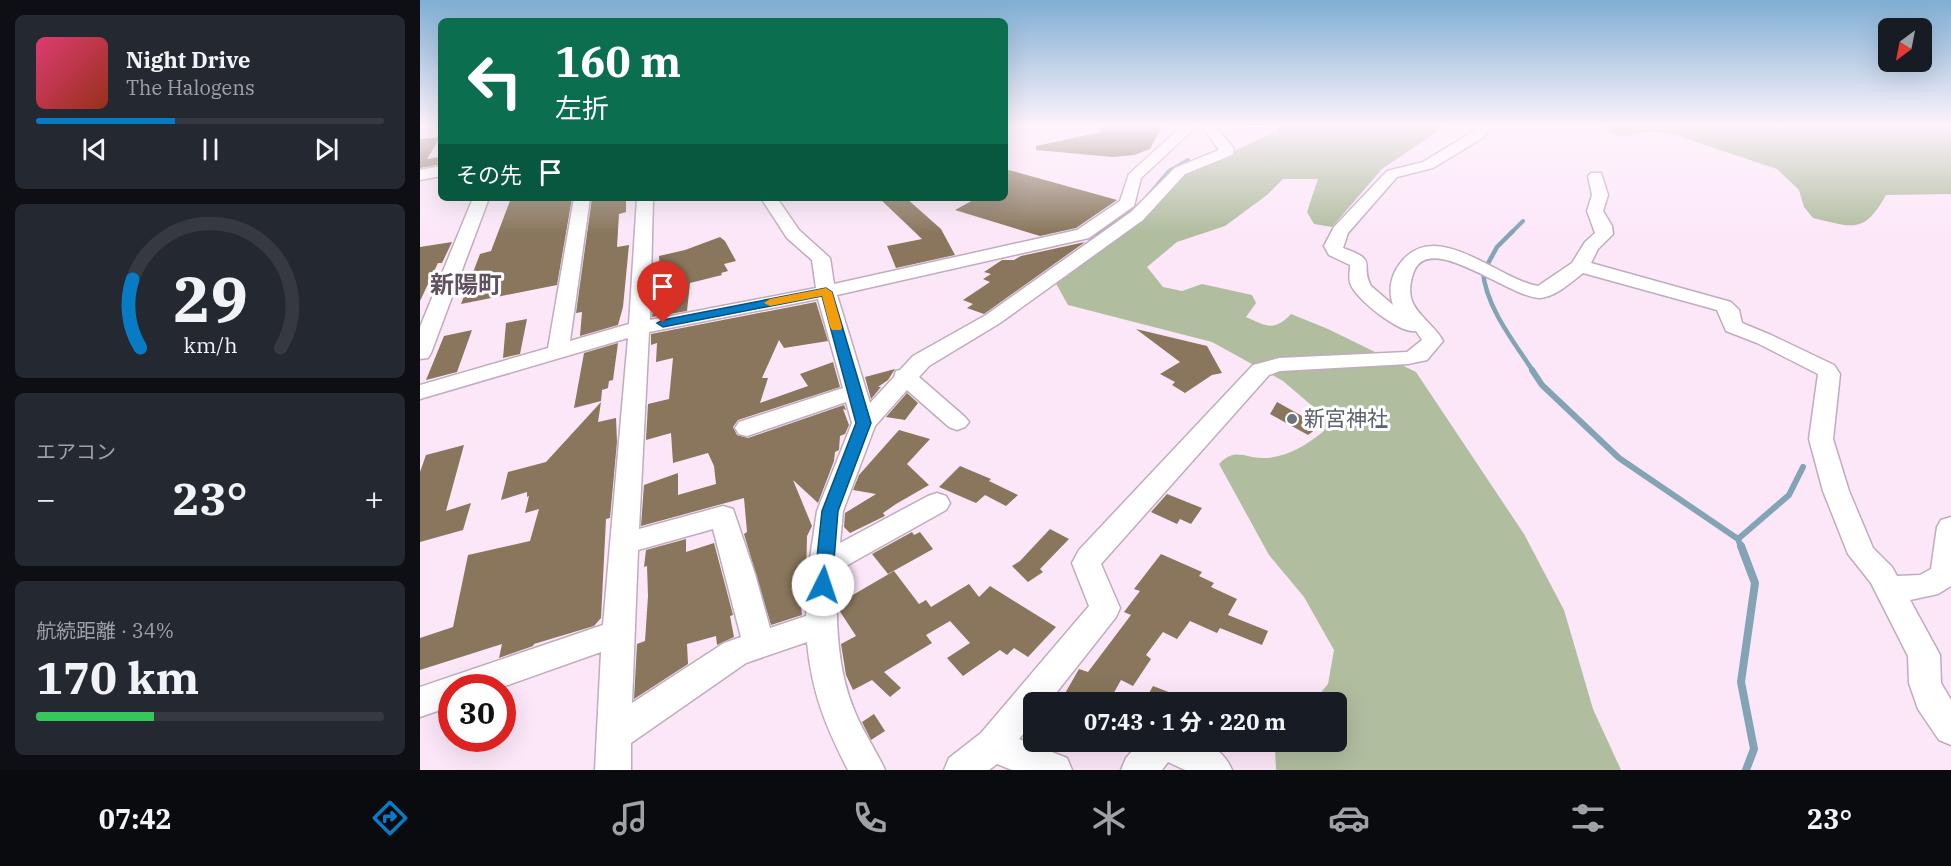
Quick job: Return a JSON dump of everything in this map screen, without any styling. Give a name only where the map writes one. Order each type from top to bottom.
[{"type":"street","points":[[420,392],[639,328],[826,292],[1083,234],[1128,203],[1134,177],[1152,161]]},
{"type":"street","points":[[867,770],[839,717],[826,671],[821,624],[830,511],[864,423],[904,376],[921,361],[993,319],[1137,216],[1180,171],[1205,161]]},
{"type":"street","points":[[1433,341],[1401,316],[1372,299],[1359,283],[1359,264],[1351,257],[1335,251],[1333,246],[1340,231],[1392,174],[1428,165],[1435,161]]},
{"type":"street","points":[[420,174],[438,171]]},
{"type":"street","points":[[1433,341],[1430,333],[1403,304],[1402,279],[1406,266],[1416,255],[1430,252],[1447,254],[1534,292],[1549,289],[1580,266],[1589,249],[1604,234],[1603,226],[1595,211],[1600,195],[1596,176]]},
{"type":"street","points":[[420,353],[480,201]]},
{"type":"street","points":[[558,350],[582,201]]},
{"type":"street","points":[[613,770],[618,633],[626,543],[645,201]]},
{"type":"street","points":[[771,201],[793,234],[820,258],[826,292],[864,423]]},
{"type":"street","points":[[1580,266],[1724,306],[1729,310],[1733,327],[1764,339],[1826,370],[1829,374],[1821,439],[1836,491],[1862,555],[1882,575],[1924,655],[1925,683],[1930,698],[1951,729]]},
{"type":"street","points":[[962,770],[993,745],[1105,608],[1086,563],[1089,558],[1261,370],[1279,365],[1408,358],[1419,355],[1433,341]]},
{"type":"street","points":[[904,376],[957,422]]},
{"type":"street","points":[[747,428],[854,392]]},
{"type":"street","points":[[824,565],[937,502]]},
{"type":"street","points":[[626,543],[723,516],[741,574],[758,644]]},
{"type":"street","points":[[1888,587],[1905,590],[1936,581],[1944,572],[1951,527]]},
{"type":"street","points":[[615,734],[735,653],[821,624]]},
{"type":"street","points":[[500,674],[618,633]]},
{"type":"street","points":[[420,702],[438,696]]},
{"type":"street","points":[[993,745],[1054,770]]},
{"type":"street","points":[[1139,770],[1156,750],[1165,745],[1192,754],[1214,770]]},
{"type":"green space","points":[[1210,161],[1394,161],[1382,169],[1332,227],[1314,224],[1307,212],[1318,179],[1283,179],[1267,195],[1225,226],[1177,242],[1147,267],[1163,287],[1182,291],[1202,284],[1252,295],[1256,303],[1246,317],[1270,326],[1280,323],[1291,314],[1328,329],[1416,372],[1524,534],[1564,610],[1593,709],[1621,770],[1276,770],[1275,752],[1347,752],[1347,692],[1321,692],[1328,684],[1334,650],[1304,597],[1269,555],[1219,464],[1235,455],[1263,458],[1288,453],[1303,446],[1324,431],[1325,421],[1317,410],[1283,381],[1212,342],[1068,305],[1054,280],[1185,170]]},
{"type":"green space","points":[[1753,161],[1951,161],[1951,194],[1886,195],[1871,217],[1864,222],[1856,225],[1838,224],[1813,218],[1804,207],[1799,190],[1777,169]]},
{"type":"building","points":[[420,161],[438,161],[438,165],[420,168]]},
{"type":"building","points":[[1008,170],[1117,200],[1076,228],[1040,236],[955,210],[972,201],[1008,201]]},
{"type":"building","points":[[510,201],[571,201],[557,285],[461,304],[480,254],[491,251]]},
{"type":"building","points":[[592,201],[626,201],[626,212],[619,214],[617,247],[629,245],[623,307],[618,325],[580,336],[582,312],[576,313]]},
{"type":"building","points":[[882,201],[909,201],[941,229],[955,255],[896,268],[887,246],[922,239]]},
{"type":"building","points":[[720,237],[725,241],[736,261],[724,264],[728,271],[721,273],[722,275],[690,283],[687,311],[652,317],[655,295],[661,294],[659,256],[685,250]]},
{"type":"building","points":[[452,242],[442,263],[438,263],[420,301],[420,247]]},
{"type":"building","points":[[1085,242],[984,314],[967,308],[973,304],[963,300],[990,282],[983,279],[991,274],[984,272],[1002,260],[1014,260],[1021,256]]},
{"type":"building","points":[[816,302],[828,341],[784,348],[779,340],[762,378],[768,378],[760,403],[808,386],[800,374],[833,362],[840,387],[738,420],[733,427],[737,435],[748,438],[844,405],[846,410],[843,409],[849,425],[845,434],[840,436],[839,450],[835,452],[834,461],[818,503],[793,480],[812,526],[807,536],[806,578],[798,580],[802,615],[771,625],[744,534],[747,532],[744,498],[641,526],[644,485],[678,473],[678,495],[716,484],[714,466],[708,453],[673,463],[671,433],[646,440],[648,404],[669,399],[673,358],[656,362],[657,343],[651,345],[651,334]]},
{"type":"building","points":[[527,319],[520,354],[503,358],[506,323]]},
{"type":"building","points":[[1136,329],[1207,346],[1222,373],[1212,375],[1185,393],[1172,385],[1175,382],[1160,374],[1180,362]]},
{"type":"building","points":[[472,330],[457,372],[426,380],[444,336]]},
{"type":"building","points":[[618,343],[613,380],[609,381],[608,388],[602,390],[601,401],[574,408],[584,353]]},
{"type":"building","points":[[895,369],[888,380],[878,387],[881,387],[871,399],[865,377]]},
{"type":"building","points":[[907,393],[918,403],[905,420],[886,417]]},
{"type":"building","points":[[601,402],[598,422],[616,418],[617,442],[610,518],[606,519],[601,618],[594,626],[534,644],[499,658],[502,644],[420,670],[420,638],[453,627],[468,555],[530,541],[539,509],[525,513],[529,496],[527,497],[527,492],[501,500],[508,472],[546,462]]},
{"type":"building","points":[[1277,402],[1320,426],[1308,435],[1270,414]]},
{"type":"building","points":[[899,430],[930,439],[907,464],[929,485],[883,513],[885,516],[850,533],[844,527],[845,513],[876,494],[853,490],[859,475]]},
{"type":"building","points":[[464,445],[446,511],[471,503],[463,530],[420,542],[420,472],[426,455]]},
{"type":"building","points":[[960,466],[991,479],[989,481],[1018,495],[1006,506],[985,495],[976,503],[939,487]]},
{"type":"building","points":[[1167,494],[1202,508],[1191,524],[1180,519],[1177,524],[1151,512]]},
{"type":"building","points":[[1050,529],[1069,539],[1040,569],[1043,572],[1028,582],[1012,566],[1020,561]]},
{"type":"building","points":[[912,532],[914,535],[920,532],[933,549],[888,574],[872,554]]},
{"type":"building","points":[[686,539],[686,552],[714,543],[733,615],[730,616],[734,637],[717,645],[716,636],[687,644],[688,664],[634,699],[637,644],[645,641],[648,596],[647,566],[644,567],[646,550]]},
{"type":"building","points":[[1161,554],[1202,572],[1199,576],[1214,583],[1211,587],[1237,599],[1228,615],[1268,631],[1262,645],[1220,628],[1217,633],[1190,621],[1177,639],[1163,632],[1146,655],[1151,659],[1133,686],[1121,680],[1114,692],[1066,692],[1079,669],[1088,672],[1131,615],[1124,612],[1140,591],[1134,589]]},
{"type":"building","points":[[894,571],[919,604],[926,600],[931,607],[969,584],[979,597],[990,586],[1056,627],[1028,657],[1014,648],[1007,655],[1000,650],[963,676],[947,658],[970,643],[950,621],[926,635],[932,643],[884,672],[901,688],[890,697],[872,680],[853,690],[846,675],[841,644],[856,636],[839,610],[839,603]]},
{"type":"building","points":[[1153,686],[1169,692],[1150,692]]},
{"type":"building","points":[[874,714],[885,731],[871,740],[862,722]]},
{"type":"waterway","points":[[1148,196],[1169,171],[1186,161]]},
{"type":"waterway","points":[[1101,234],[1142,203]]},
{"type":"waterway","points":[[1486,267],[1497,247],[1523,221]]},
{"type":"waterway","points":[[1099,235],[1103,232]]},
{"type":"waterway","points":[[1483,272],[1485,285],[1495,311],[1533,371]]},
{"type":"waterway","points":[[1532,370],[1542,385],[1619,458],[1738,539]]},
{"type":"waterway","points":[[1738,539],[1789,495],[1803,467]]},
{"type":"waterway","points":[[1738,539],[1741,547]]},
{"type":"waterway","points":[[1741,546],[1755,583],[1741,682],[1754,749],[1746,770]]},
{"type":"slow traffic","points":[[770,303],[826,292],[836,327]]},
{"type":"place","name":"新宮神社","points":[[1292,419]]},
{"type":"district","name":"新陽町","points":[[466,285]]},
{"type":"route","points":[[663,323],[826,292],[864,423],[830,511],[823,585]]}]
